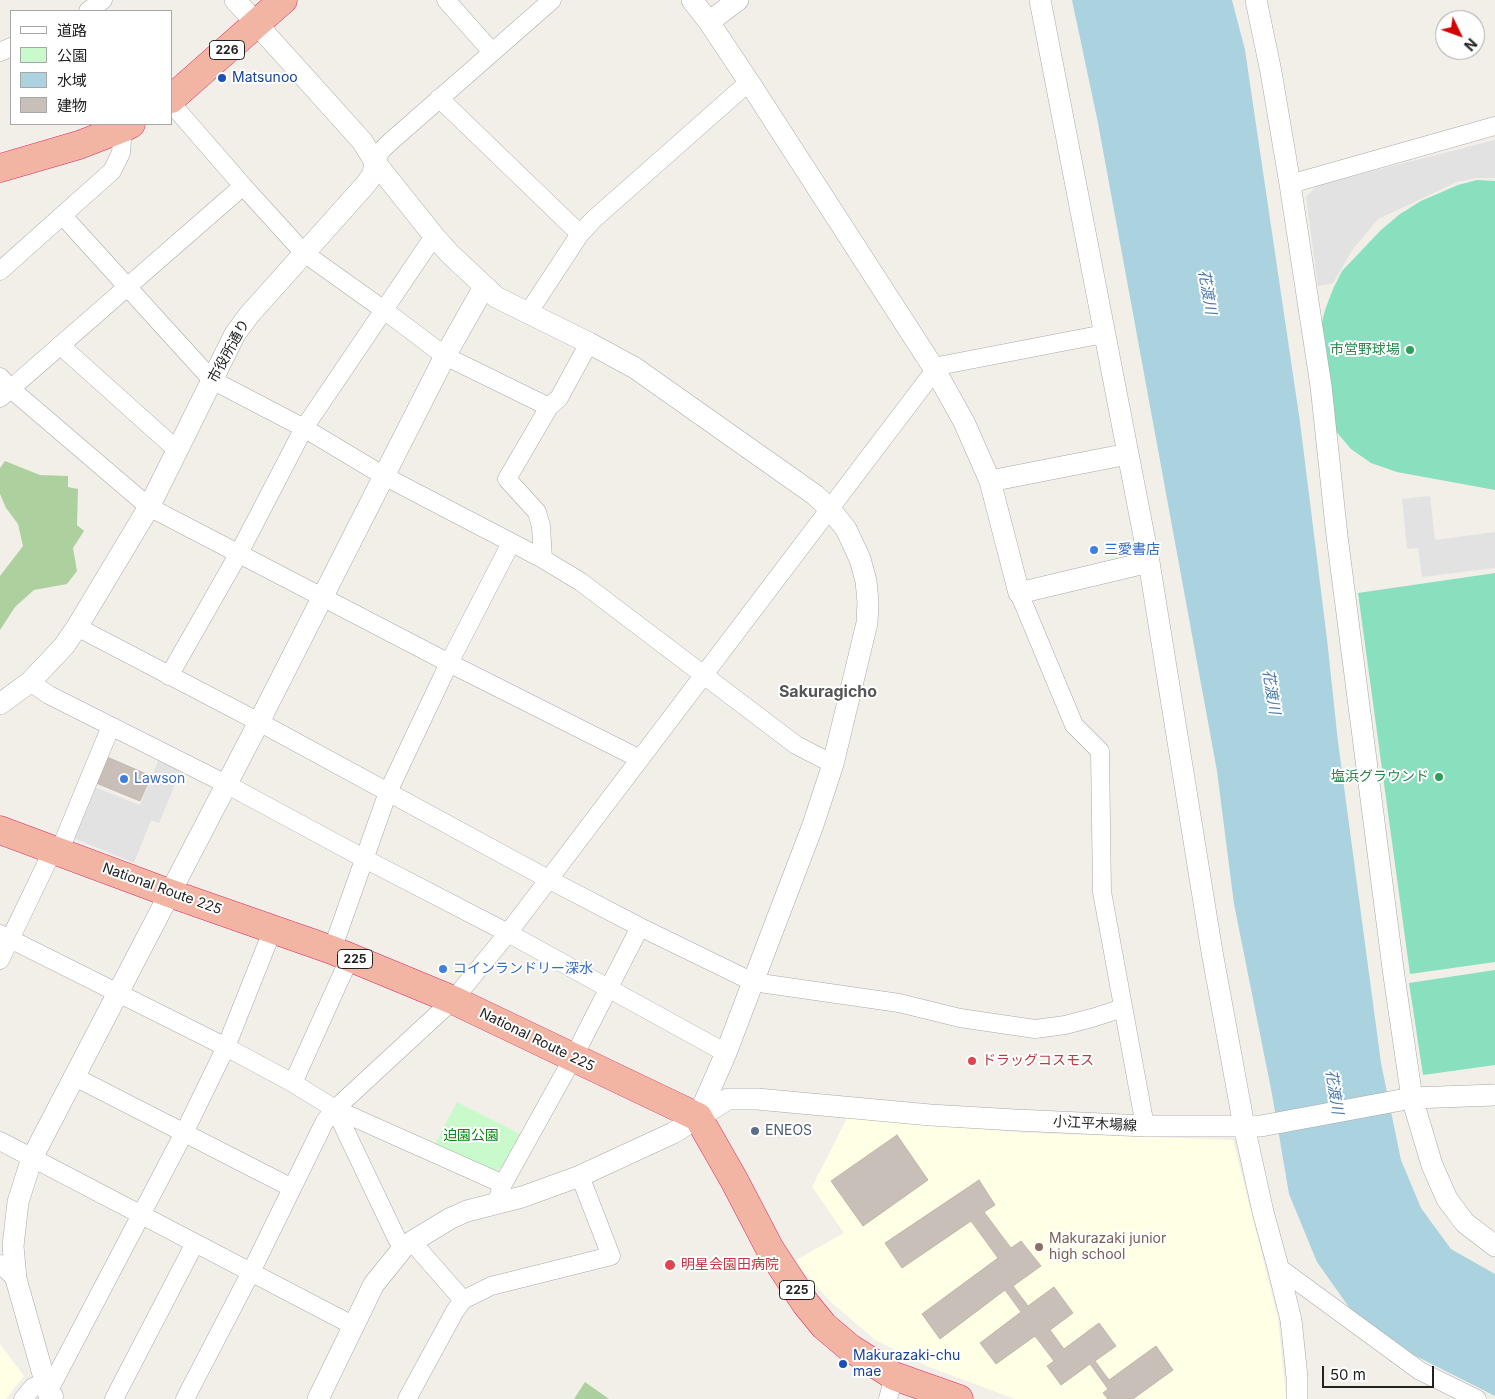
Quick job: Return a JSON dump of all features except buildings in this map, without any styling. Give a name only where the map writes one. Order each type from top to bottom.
[{"type":"highway","name":"226","points":[[172,100],[283,0]]},
{"type":"highway","points":[[0,168],[79,145],[127,126]]},
{"type":"highway","name":"National Route 225","points":[[0,830],[341,954],[453,1000],[698,1117]]},
{"type":"highway","name":"225","points":[[698,1117],[770,1249],[806,1304],[824,1326],[850,1348],[891,1388],[959,1399]]},
{"type":"street","points":[[89,10],[104,0]]},
{"type":"street","points":[[235,0],[362,141],[375,162],[434,236],[484,287],[496,297],[635,368],[816,495],[846,529],[860,559],[866,581],[868,602],[866,624],[833,764],[813,825],[754,982],[698,1117]]},
{"type":"street","points":[[446,0],[492,52]]},
{"type":"street","points":[[375,162],[381,151],[438,98],[552,0]]},
{"type":"street","points":[[692,0],[749,82],[934,369],[964,422],[990,481],[1018,593],[1074,725],[1100,751],[1102,892],[1146,1126]]},
{"type":"street","points":[[709,22],[738,0]]},
{"type":"street","points":[[1040,0],[1149,562],[1212,952],[1252,1126],[1263,1212],[1291,1320],[1297,1399]]},
{"type":"street","points":[[1256,0],[1271,72],[1290,184],[1320,386],[1337,536],[1386,917],[1403,1100],[1447,1199],[1465,1223],[1495,1246]]},
{"type":"street","points":[[528,313],[580,234],[594,219],[749,82]]},
{"type":"street","points":[[438,98],[580,234]]},
{"type":"street","points":[[172,102],[243,186],[304,253],[445,356],[549,408]]},
{"type":"street","points":[[0,271],[112,171],[121,154],[127,126]]},
{"type":"street","points":[[1290,184],[1495,126]]},
{"type":"street","name":"市役所通り","points":[[0,704],[30,682],[64,646],[149,507],[235,334],[249,315],[366,184],[373,174],[375,162]]},
{"type":"street","points":[[243,186],[60,345],[4,388],[149,507],[238,555],[640,759]]},
{"type":"street","points":[[63,216],[212,380],[304,428],[384,476],[543,559],[581,582],[796,745],[833,764]]},
{"type":"street","points":[[169,676],[238,555],[304,428],[434,236]]},
{"type":"street","points":[[51,1393],[16,1279],[14,1246],[18,1202],[32,1158],[73,1076],[259,722],[445,356],[484,287]]},
{"type":"street","points":[[185,1399],[251,1272],[325,1121],[453,1000],[508,933],[705,675],[934,369],[1104,334]]},
{"type":"street","points":[[543,559],[541,526],[537,512],[507,479],[549,408],[559,398],[589,343]]},
{"type":"street","points":[[60,345],[177,450]]},
{"type":"street","points":[[990,481],[1128,454]]},
{"type":"street","points":[[293,1083],[341,954],[365,860],[388,792],[449,663],[511,543]]},
{"type":"street","points":[[1018,593],[1149,562]]},
{"type":"street","points":[[77,627],[259,722],[548,879],[640,927],[754,982],[899,1003],[960,1018],[1034,1029],[1065,1025],[1123,1008]]},
{"type":"street","points":[[30,682],[49,694],[226,784],[365,860],[508,933],[726,1053]]},
{"type":"street","points":[[0,960],[5,936],[56,851],[111,726]]},
{"type":"street","points":[[5,936],[118,991],[226,1047],[293,1083],[336,1109],[500,1193],[610,988],[640,927]]},
{"type":"street","points":[[51,1393],[226,1047],[273,929]]},
{"type":"street","points":[[73,1076],[292,1188]]},
{"type":"street","name":"小江平木場線","points":[[408,1244],[451,1218],[500,1193],[540,1191],[580,1176],[673,1133],[728,1099],[757,1099],[930,1115],[1146,1126],[1252,1126],[1403,1100],[1495,1095]]},
{"type":"street","points":[[336,1109],[397,1239],[420,1252],[463,1300]]},
{"type":"street","points":[[0,1141],[354,1326]]},
{"type":"street","points":[[407,1399],[455,1311],[463,1300],[491,1286],[611,1256],[580,1176]]},
{"type":"street","points":[[114,1399],[195,1243]]},
{"type":"street","points":[[318,1399],[374,1284],[408,1244]]},
{"type":"street","points":[[0,1264],[16,1279]]},
{"type":"street","points":[[1278,1267],[1420,1371],[1477,1399]]},
{"type":"street","points":[[23,1399],[33,1387],[51,1393]]},
{"type":"shaded area","points":[[1495,140],[1495,178],[1476,178],[1457,182],[1378,219],[1353,249],[1333,283],[1318,286],[1306,197],[1318,185]]},
{"type":"shaded area","points":[[1430,496],[1435,540],[1495,532],[1495,568],[1422,577],[1418,548],[1407,549],[1402,499]]},
{"type":"shaded area","points":[[158,761],[181,770],[159,823],[151,820],[134,863],[71,837],[92,786],[140,805]]},
{"type":"shaded area","name":"Makurazaki junior high school","points":[[847,1118],[1028,1133],[1233,1140],[1278,1319],[1286,1399],[1015,1399],[929,1367],[875,1340],[830,1301],[794,1261],[844,1233],[812,1187]]},
{"type":"shaded area","points":[[0,1344],[24,1376],[6,1399],[0,1399]]},
{"type":"green space","name":"市営野球場","points":[[1477,180],[1495,181],[1495,490],[1397,472],[1371,463],[1351,449],[1334,429],[1321,326],[1333,289],[1342,271],[1381,230],[1400,214],[1421,201],[1458,185]]},
{"type":"green space","points":[[5,461],[40,475],[68,476],[68,487],[78,489],[77,525],[84,531],[73,548],[77,571],[67,584],[34,590],[15,607],[0,630],[0,576],[23,546],[18,524],[6,508],[0,494],[0,468]]},
{"type":"green space","name":"塩浜グラウンド","points":[[1495,573],[1495,962],[1410,974],[1358,593]]},
{"type":"green space","points":[[1495,970],[1495,1065],[1423,1075],[1409,983]]},
{"type":"green space","name":"迫園公園","points":[[457,1102],[520,1134],[503,1168],[490,1172],[435,1144]]},
{"type":"green space","points":[[585,1382],[609,1399],[574,1399]]},
{"type":"water","name":"花渡川","points":[[1072,0],[1232,0],[1245,50],[1300,422],[1338,742],[1381,1063],[1401,1160],[1421,1208],[1451,1249],[1495,1274],[1495,1396],[1402,1349],[1351,1310],[1317,1262],[1289,1194],[1272,1094],[1234,904],[1217,771],[1098,123]]},
{"type":"place","name":"Matsunoo","points":[[222,78]]},
{"type":"place","name":"市営野球場","points":[[1410,350]]},
{"type":"place","name":"三愛書店","points":[[1094,550]]},
{"type":"place","name":"塩浜グラウンド","points":[[1439,777]]},
{"type":"place","name":"Lawson","points":[[124,779]]},
{"type":"place","name":"コインランドリー深水","points":[[443,969]]},
{"type":"place","name":"ドラッグコスモス","points":[[972,1061]]},
{"type":"place","name":"ENEOS","points":[[755,1131]]},
{"type":"place","name":"Makurazaki junior high school","points":[[1039,1247]]},
{"type":"place","name":"明星会園田病院","points":[[670,1265]]},
{"type":"place","name":"Makurazaki-chu mae","points":[[843,1364]]},
{"type":"district","name":"Sakuragicho","points":[[828,692]]}]
